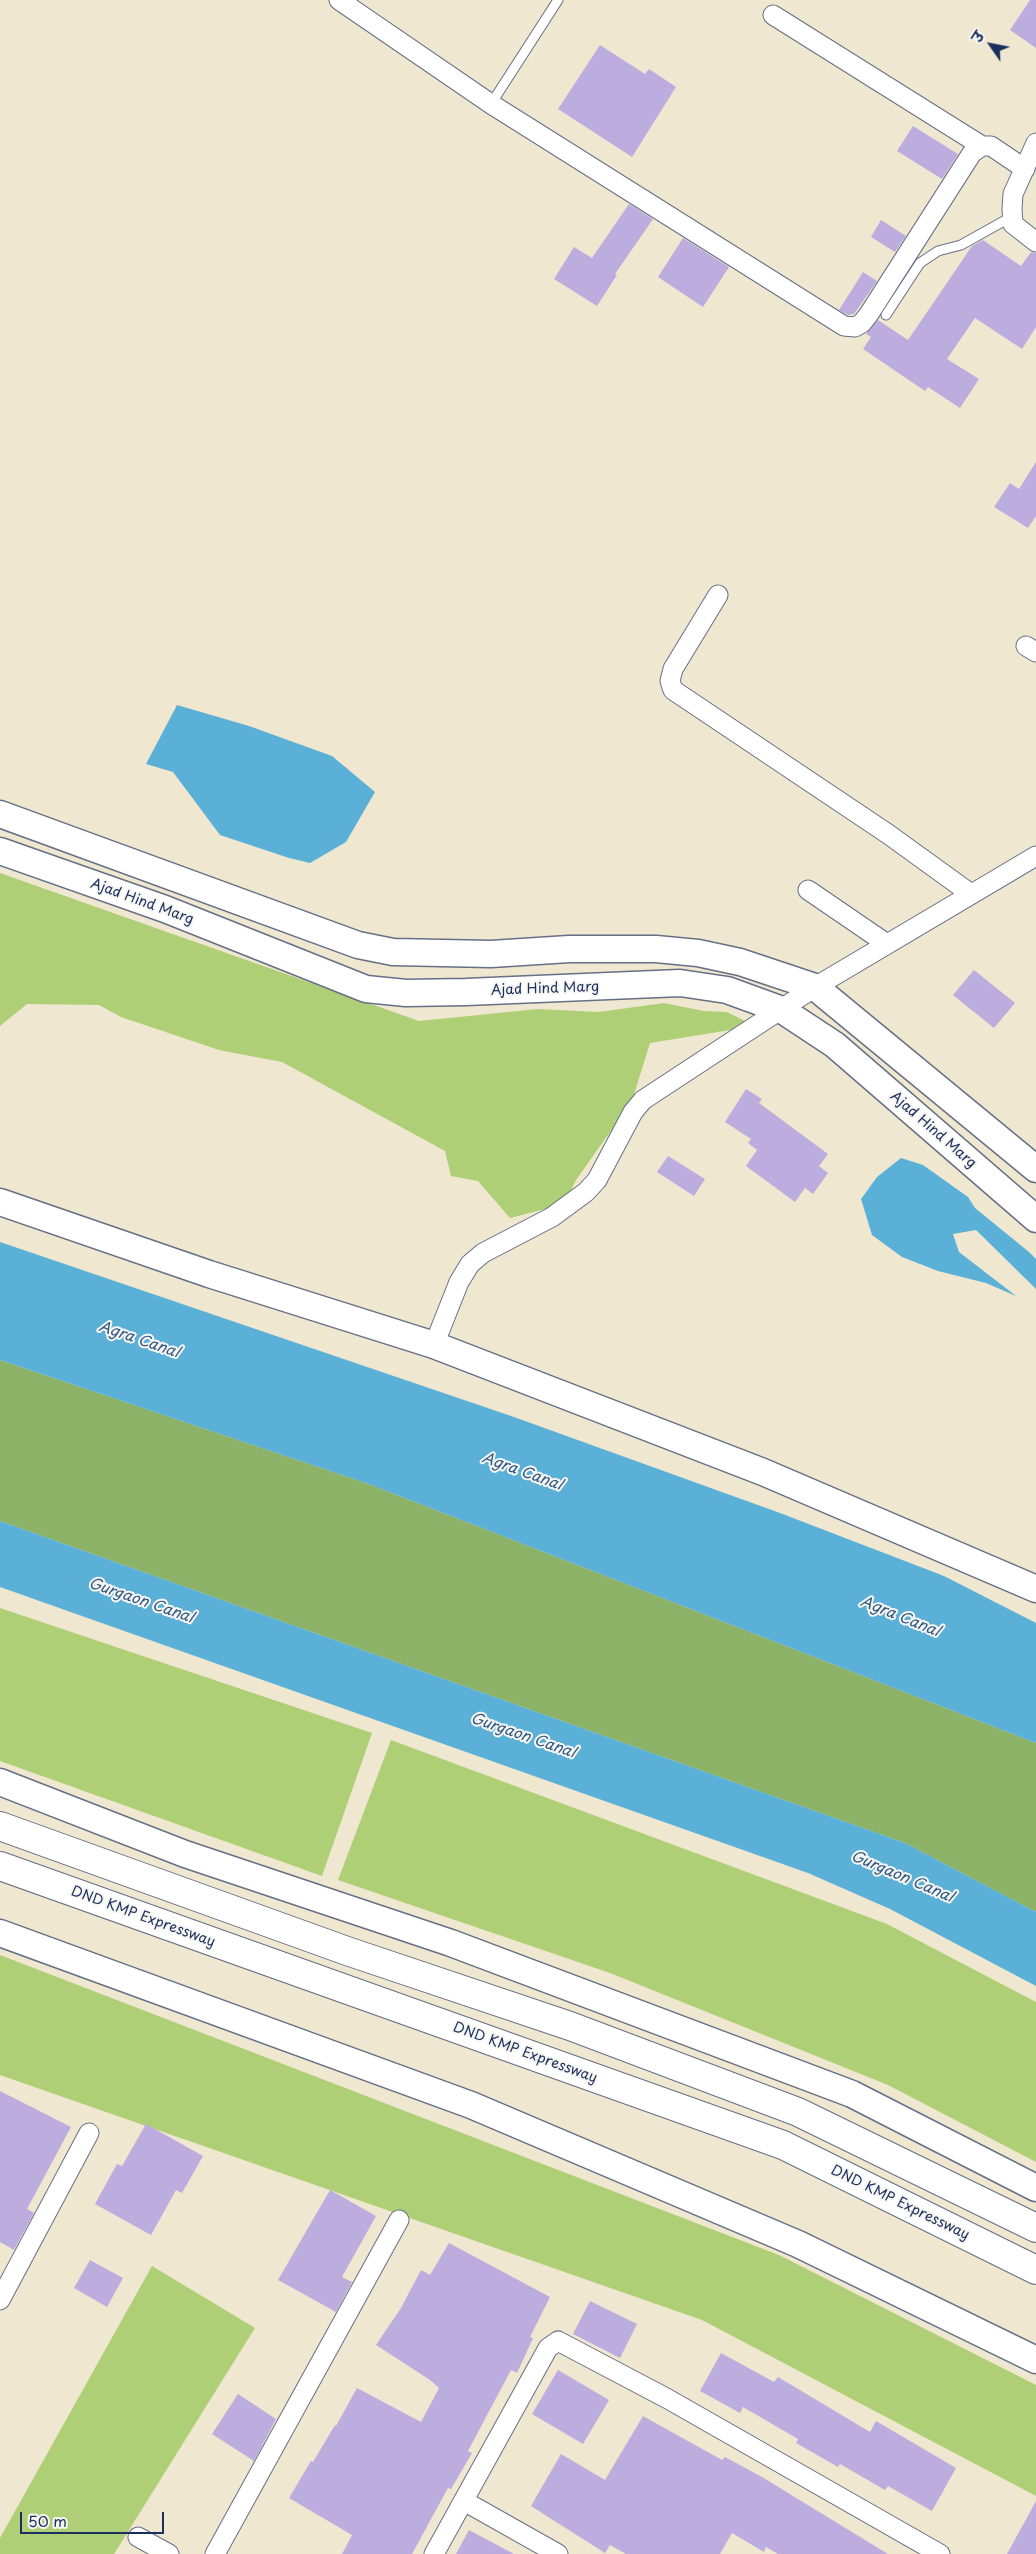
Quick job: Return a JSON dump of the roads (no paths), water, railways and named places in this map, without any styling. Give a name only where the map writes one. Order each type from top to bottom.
[{"type":"highway","points":[[0,1826],[347,1951],[570,2026],[798,2112],[1036,2228]]},
{"type":"highway","name":"DND KMP Expressway","points":[[0,1866],[783,2145],[1036,2270]]},
{"type":"street","points":[[339,0],[491,104],[849,327],[862,323],[869,314],[972,153],[982,146]]},
{"type":"street","points":[[774,15],[982,146],[991,146],[1025,169]]},
{"type":"street","points":[[1036,143],[1014,194],[1013,216],[1014,224],[1036,242]]},
{"type":"street","points":[[718,595],[673,669],[670,681],[673,690],[888,834],[971,894]]},
{"type":"street","points":[[0,814],[358,945],[393,952],[492,954],[569,950],[656,949],[698,953],[740,962],[815,987],[1036,1169]]},
{"type":"street","name":"Ajad Hind Marg","points":[[0,851],[165,909],[366,989],[406,993],[466,992],[680,983],[727,990],[782,1010],[835,1045],[1036,1219]]},
{"type":"street","points":[[434,1346],[459,1282],[470,1264],[483,1253],[552,1217],[586,1192],[597,1180],[633,1112],[643,1100],[815,987],[1036,856]]},
{"type":"street","points":[[808,890],[887,944]]},
{"type":"street","points":[[0,1202],[209,1274],[434,1346],[763,1472],[1036,1589]]},
{"type":"street","points":[[0,1782],[185,1854],[451,1944],[852,2094],[1036,2188]]},
{"type":"street","points":[[0,1933],[471,2105],[798,2244],[1036,2360]]},
{"type":"street","points":[[0,2300],[89,2134]]},
{"type":"street","points":[[215,2554],[400,2220]]},
{"type":"street","points":[[434,2554],[548,2348],[552,2343],[558,2341],[668,2399],[940,2554]]},
{"type":"street","points":[[464,2501],[558,2554]]},
{"type":"street","points":[[138,2537],[169,2554]]},
{"type":"lane","points":[[491,104],[558,0]]},
{"type":"lane","points":[[886,315],[920,263],[938,251],[961,245],[1013,216]]},
{"type":"water","points":[[177,705],[249,726],[332,756],[375,792],[346,842],[310,863],[220,835],[173,772],[146,764]]},
{"type":"water","points":[[901,1158],[923,1165],[968,1197],[975,1208],[1029,1252],[1036,1259],[1036,1289],[976,1230],[953,1234],[959,1252],[1016,1296],[986,1283],[938,1271],[902,1257],[872,1235],[861,1199],[877,1177]]},
{"type":"water","name":"Agra Canal","points":[[0,1242],[514,1417],[780,1513],[944,1576],[1036,1623],[1036,1743],[366,1483],[0,1360]]},
{"type":"water","name":"Gurgaon Canal","points":[[0,1521],[905,1843],[1036,1912],[1036,1986],[890,1909],[808,1873],[0,1587]]}]
